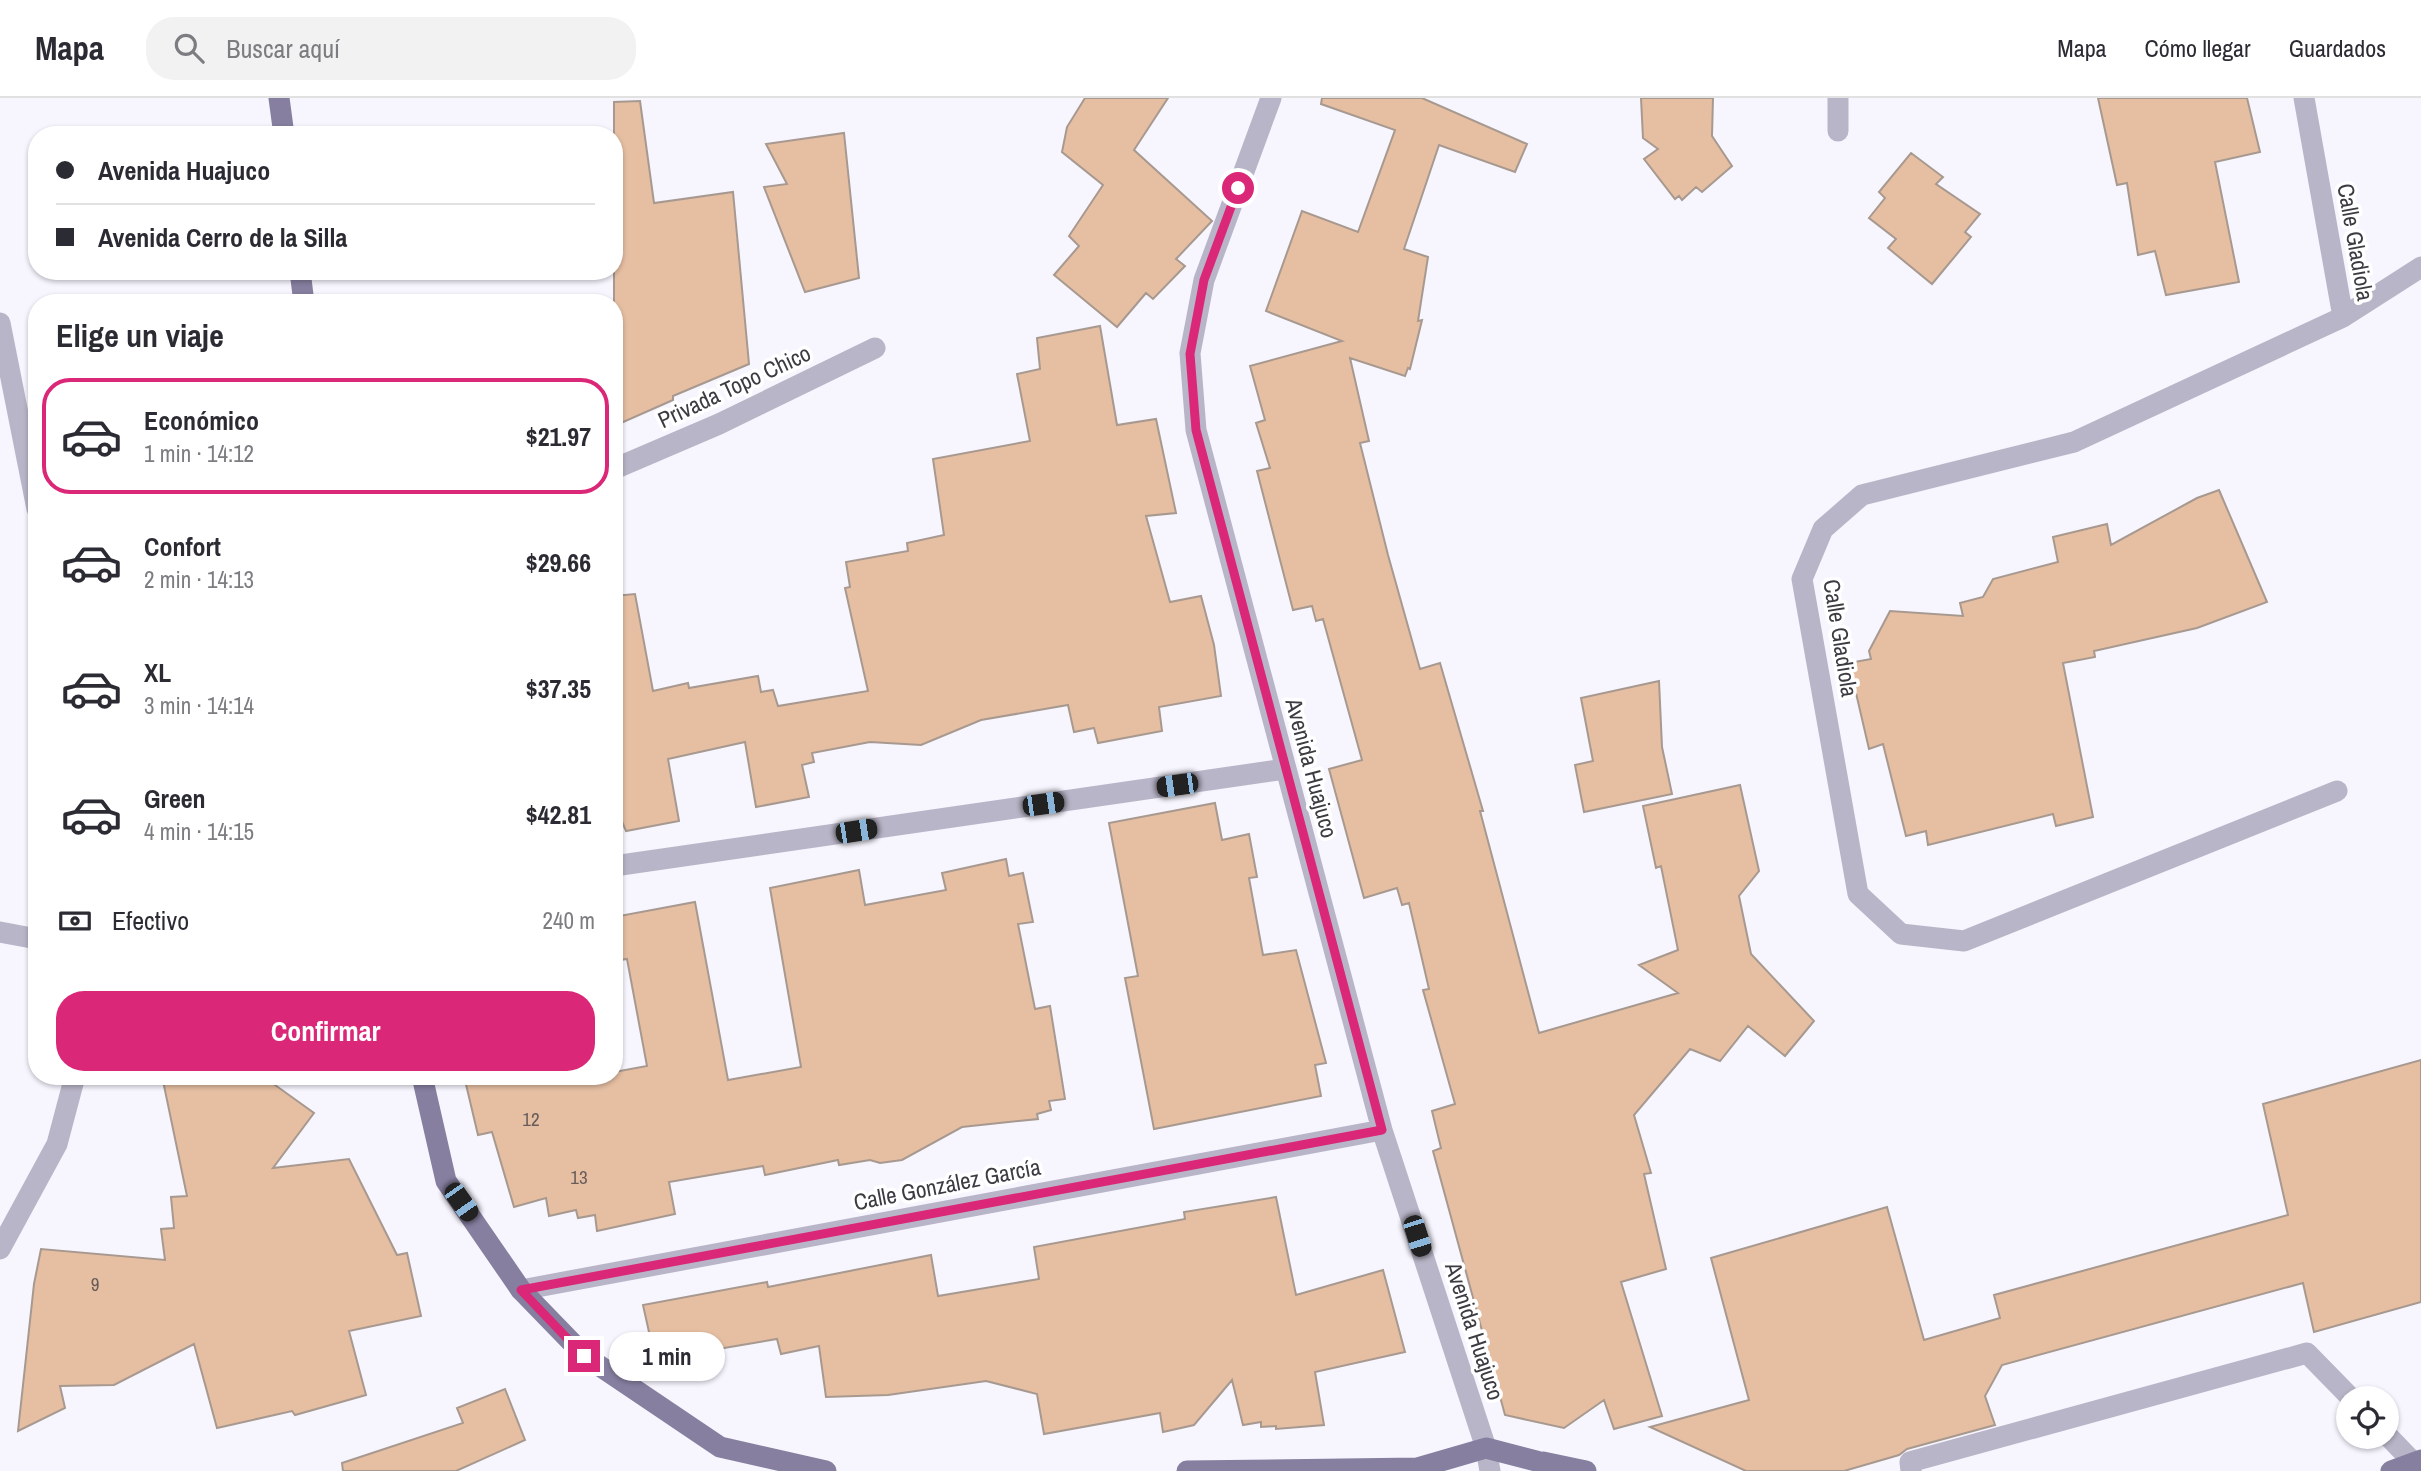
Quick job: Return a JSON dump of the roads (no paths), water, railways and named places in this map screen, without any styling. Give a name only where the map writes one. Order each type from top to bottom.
[{"type":"main road","points":[[279,98],[283,126]]},
{"type":"main road","points":[[424,1085],[446,1181],[521,1290],[584,1356],[720,1447],[826,1471]]},
{"type":"main road","points":[[1187,1471],[1420,1470],[1486,1448],[1586,1471]]},
{"type":"main road","points":[[1536,1461],[1556,1471]]},
{"type":"main road","points":[[2391,1471],[2417,1462]]},
{"type":"street","name":"Avenida Huajuco","points":[[1271,98],[1204,280],[1190,354],[1196,430],[1382,1130],[1486,1448],[1490,1471]]},
{"type":"street","points":[[1838,98],[1838,131]]},
{"type":"street","name":"Calle Gladiola","points":[[2304,98],[2343,317],[2074,442],[1862,495],[1823,529],[1802,579],[1858,894],[1901,934],[1964,941],[2337,791]]},
{"type":"street","points":[[2343,317],[2421,267]]},
{"type":"street","points":[[0,323],[28,464]]},
{"type":"street","name":"Privada Topo Chico","points":[[623,466],[719,425],[875,348]]},
{"type":"street","points":[[623,865],[1284,769]]},
{"type":"street","points":[[0,932],[28,937]]},
{"type":"street","points":[[0,1248],[57,1144],[73,1085]]},
{"type":"street","name":"Calle González García","points":[[521,1290],[1382,1130]]},
{"type":"street","points":[[1911,1471],[1910,1462],[2307,1353],[2339,1386]]},
{"type":"street","points":[[2399,1446],[2417,1462]]}]
